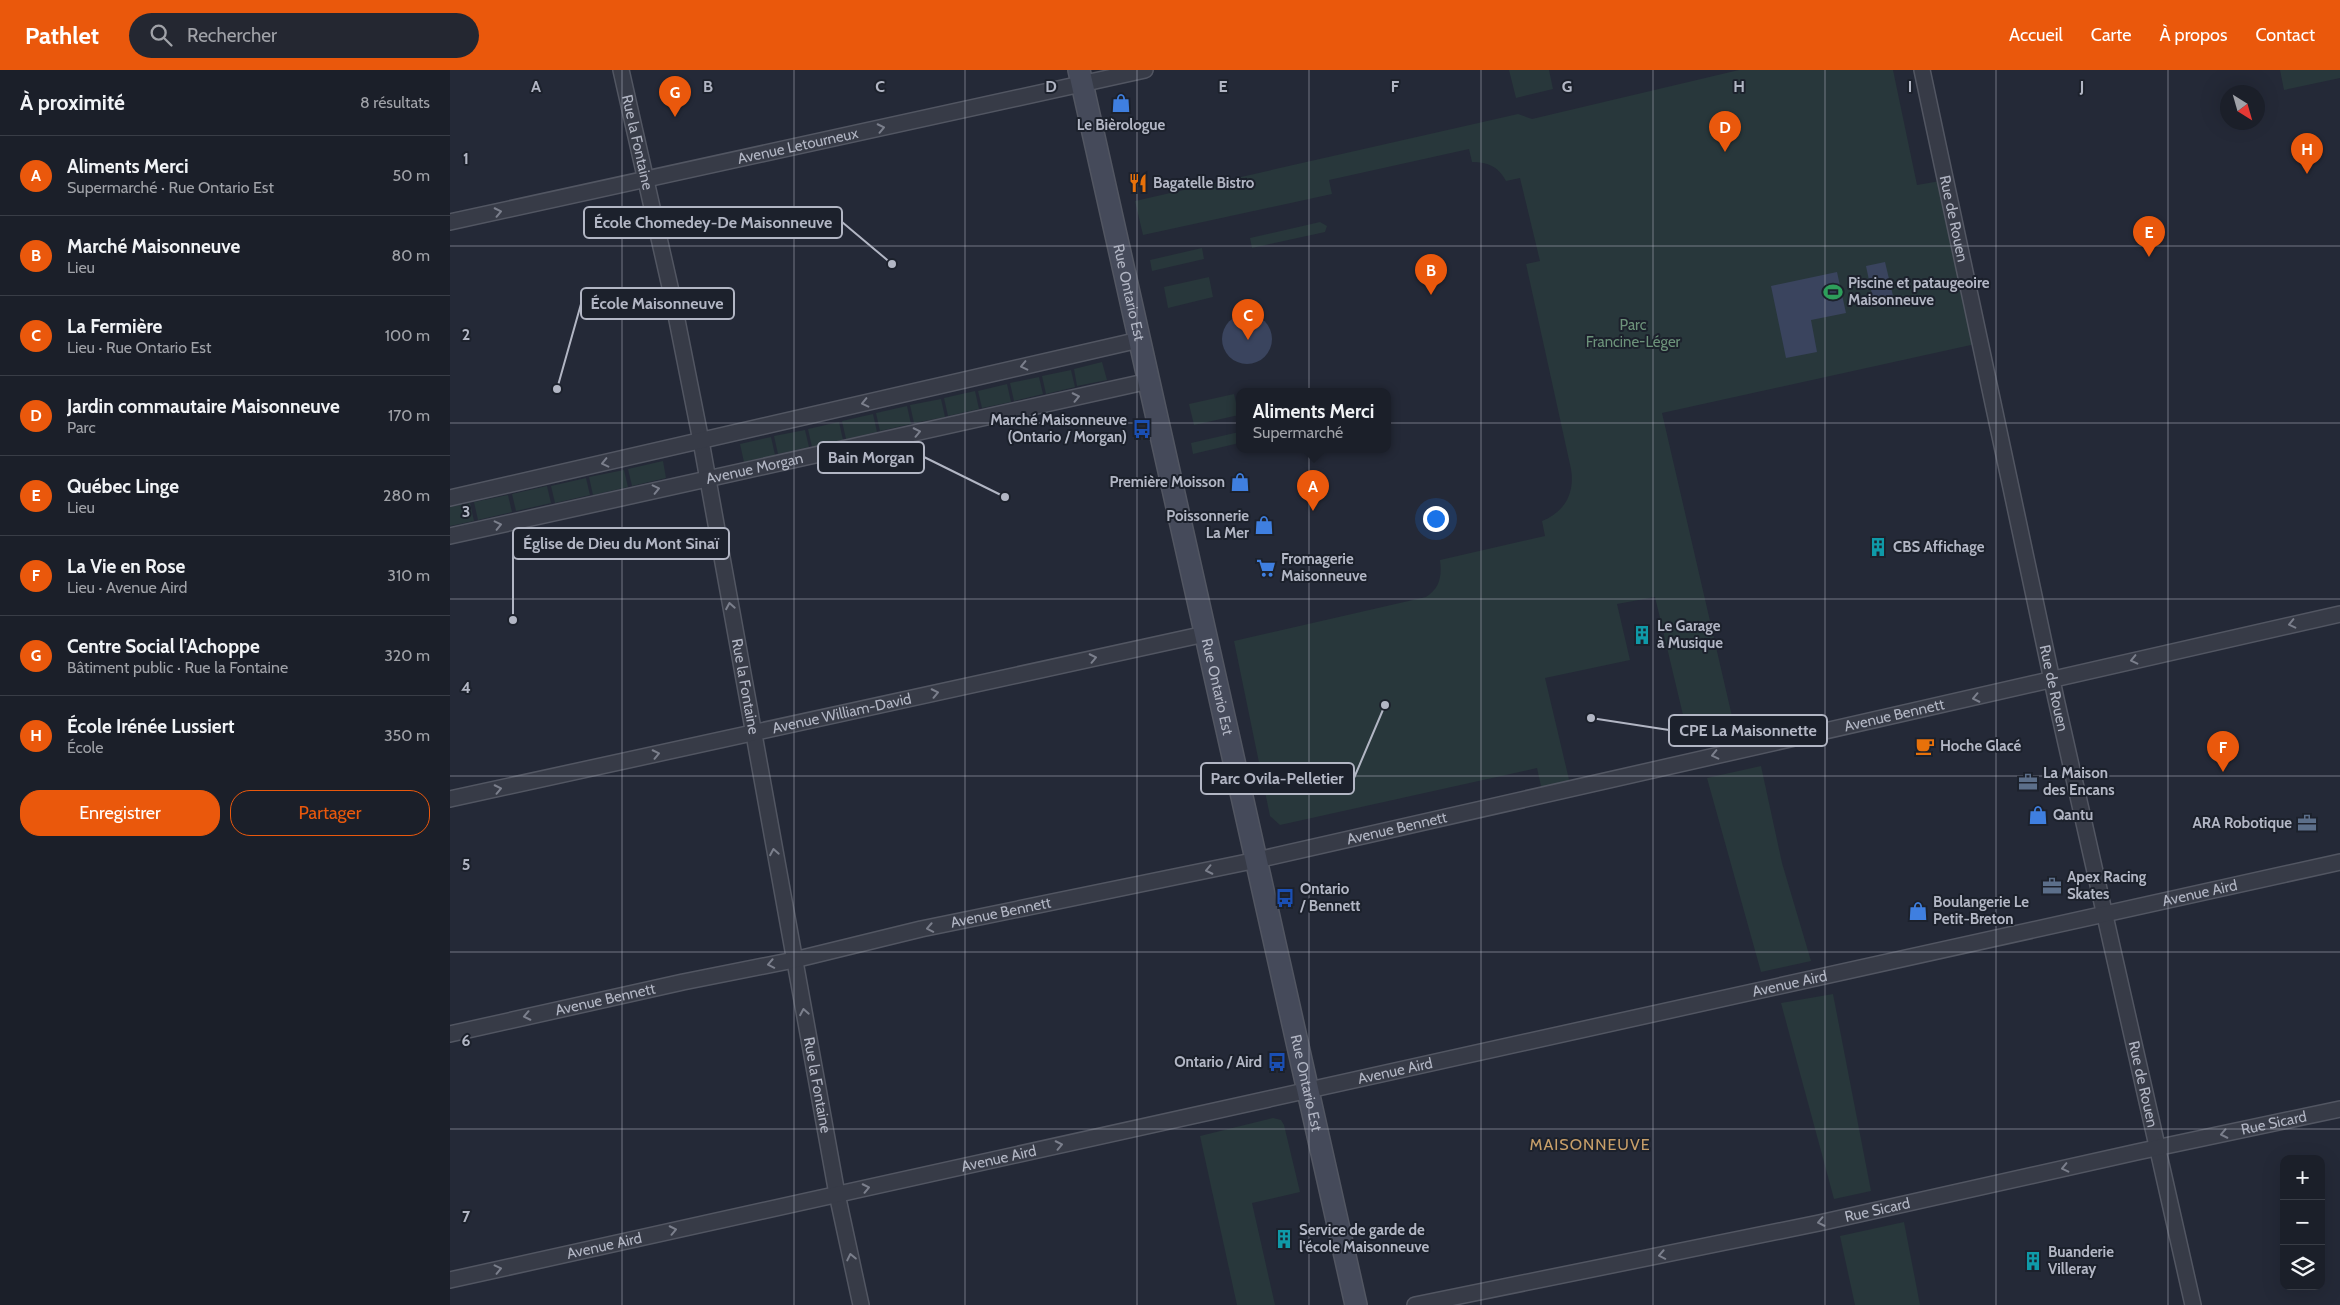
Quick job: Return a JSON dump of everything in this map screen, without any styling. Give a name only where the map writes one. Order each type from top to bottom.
[{"type":"main road","name":"Rue Ontario Est","points":[[1080,77],[1356,1305]]},
{"type":"street","name":"Rue la Fontaine","points":[[620,70],[646,179],[701,441],[752,733],[837,1194],[861,1305]]},
{"type":"street","name":"Avenue Letourneux","points":[[450,222],[646,179],[1080,77],[1145,70]]},
{"type":"street","name":"Rue de Rouen","points":[[1922,70],[2052,680],[2193,1305]]},
{"type":"street","points":[[450,498],[1139,340]]},
{"type":"street","name":"Avenue Morgan","points":[[450,536],[1149,381]]},
{"type":"street","name":"Avenue Bennett","points":[[450,1034],[675,984],[794,960],[921,929],[1257,860],[2340,614]]},
{"type":"street","name":"Avenue William-David","points":[[450,800],[1205,634]]},
{"type":"street","name":"Avenue Aird","points":[[450,1280],[2340,862]]},
{"type":"street","name":"Rue Sicard","points":[[1415,1305],[1820,1223],[2340,1109]]},
{"type":"green space","points":[[1509,70],[1549,70],[1553,89],[1516,98]]},
{"type":"green space","name":"Parc Francine-Léger","points":[[1739,70],[1893,70],[1917,185],[1946,180],[1980,343],[1662,413],[1734,725],[1688,736],[1655,597],[1617,604],[1630,660],[1545,678],[1571,788],[1543,795],[1537,768],[1280,825],[1270,816],[1234,641],[1426,597],[1434,590],[1439,581],[1441,571],[1440,560],[1545,536],[1542,521],[1557,512],[1567,501],[1572,478],[1571,469],[1526,264],[1540,261],[1520,178],[1506,181],[1500,172],[1492,166],[1472,162],[1469,149],[1329,180],[1332,194],[1143,235],[1135,201],[1518,114],[1532,119]]},
{"type":"green space","points":[[2280,70],[2340,70],[2340,78],[2284,90]]},
{"type":"green space","points":[[1320,222],[1327,226],[1325,232],[1252,248],[1250,238]]},
{"type":"green space","points":[[1202,248],[1204,259],[1152,271],[1150,260]]},
{"type":"green space","points":[[1209,277],[1213,297],[1168,308],[1164,287]]},
{"type":"green space","points":[[1102,362],[1107,380],[1077,386],[1074,369]]},
{"type":"green space","points":[[1071,370],[1075,387],[1046,394],[1042,376]]},
{"type":"green space","points":[[1039,377],[1043,394],[1014,401],[1010,383]]},
{"type":"green space","points":[[1007,384],[1011,402],[982,408],[978,391]]},
{"type":"green space","points":[[975,391],[979,409],[948,416],[944,398]]},
{"type":"green space","points":[[1234,394],[1236,416],[1194,425],[1189,404]]},
{"type":"green space","points":[[941,399],[945,417],[914,423],[910,405]]},
{"type":"green space","points":[[907,406],[911,424],[880,431],[876,413]]},
{"type":"green space","points":[[873,414],[877,432],[846,439],[842,421]]},
{"type":"green space","points":[[839,422],[843,440],[812,447],[808,429]]},
{"type":"green space","points":[[805,430],[809,447],[778,454],[774,436]]},
{"type":"green space","points":[[1236,433],[1236,444],[1193,454],[1191,443]]},
{"type":"green space","points":[[771,437],[775,455],[744,462],[740,444]]},
{"type":"green space","points":[[663,461],[666,478],[632,486],[628,469]]},
{"type":"green space","points":[[624,470],[628,487],[593,495],[589,477]]},
{"type":"green space","points":[[586,478],[590,495],[555,503],[551,486]]},
{"type":"green space","points":[[547,486],[551,503],[516,511],[512,494]]},
{"type":"green space","points":[[508,495],[512,512],[478,520],[474,502]]},
{"type":"green space","points":[[470,503],[474,521],[450,526],[450,507]]},
{"type":"green space","points":[[1761,766],[1782,863],[1811,961],[1761,972],[1707,778]]},
{"type":"green space","points":[[1833,994],[1871,1191],[1834,1199],[1781,1003]]},
{"type":"green space","points":[[1273,1118],[1281,1120],[1284,1125],[1300,1192],[1252,1203],[1275,1305],[1237,1305],[1200,1136]]},
{"type":"green space","points":[[1904,1222],[1920,1305],[1855,1305],[1840,1236]]},
{"type":"water","points":[[1885,262],[1894,300],[1874,304],[1866,266]]},
{"type":"water","points":[[1837,272],[1846,313],[1811,320],[1817,352],[1786,358],[1771,286]]},
{"type":"water","points":[[1242,314],[1252,314],[1265,321],[1272,334],[1272,344],[1265,357],[1252,364],[1242,364],[1233,360],[1226,353],[1222,344],[1222,334],[1226,325],[1233,318]]},
{"type":"place","name":"Le Bièrologue","points":[[1121,103]]},
{"type":"place","name":"Centre Social l'Achoppe","points":[[675,117]]},
{"type":"place","name":"Jardin commautaire Maisonneuve","points":[[1725,152]]},
{"type":"place","name":"École Irénée Lussiert","points":[[2307,174]]},
{"type":"place","name":"Bagatelle Bistro","points":[[1138,183]]},
{"type":"place","name":"Québec Linge","points":[[2149,257]]},
{"type":"place","name":"École Chomedey-De Maisonneuve","points":[[892,264]]},
{"type":"place","name":"Piscine et pataugeoire Maisonneuve","points":[[1833,292]]},
{"type":"place","name":"Marché Maisonneuve","points":[[1431,295]]},
{"type":"place","name":"La Fermière","points":[[1248,340]]},
{"type":"place","name":"École Maisonneuve","points":[[557,389]]},
{"type":"place","name":"Marché Maisonneuve (Ontario / Morgan)","points":[[1142,429]]},
{"type":"place","name":"Première Moisson","points":[[1240,482]]},
{"type":"place","name":"Bain Morgan","points":[[1005,497]]},
{"type":"place","name":"Aliments Merci","points":[[1313,511]]},
{"type":"place","name":"Poissonnerie La Mer","points":[[1264,525]]},
{"type":"place","name":"CBS Affichage","points":[[1878,547]]},
{"type":"place","name":"Fromagerie Maisonneuve","points":[[1266,568]]},
{"type":"place","name":"Église de Dieu du Mont Sinaï","points":[[513,620]]},
{"type":"place","name":"Le Garage à Musique","points":[[1642,635]]},
{"type":"place","name":"Parc Ovila-Pelletier","points":[[1385,705]]},
{"type":"place","name":"CPE La Maisonnette","points":[[1591,718]]},
{"type":"place","name":"Hoche Glacé","points":[[1925,746]]},
{"type":"place","name":"La Vie en Rose","points":[[2223,772]]},
{"type":"place","name":"La Maison des Encans","points":[[2028,782]]},
{"type":"place","name":"Qantu","points":[[2038,815]]},
{"type":"place","name":"ARA Robotique","points":[[2307,823]]},
{"type":"place","name":"Apex Racing Skates","points":[[2052,886]]},
{"type":"place","name":"Ontario / Bennett","points":[[1285,898]]},
{"type":"place","name":"Boulangerie Le Petit-Breton","points":[[1918,911]]},
{"type":"place","name":"Ontario / Aird","points":[[1277,1062]]},
{"type":"place","name":"Service de garde de l'école Maisonneuve","points":[[1284,1239]]},
{"type":"place","name":"Buanderie Villeray","points":[[2033,1261]]},
{"type":"district","name":"MAISONNEUVE","points":[[1590,1144]]}]
